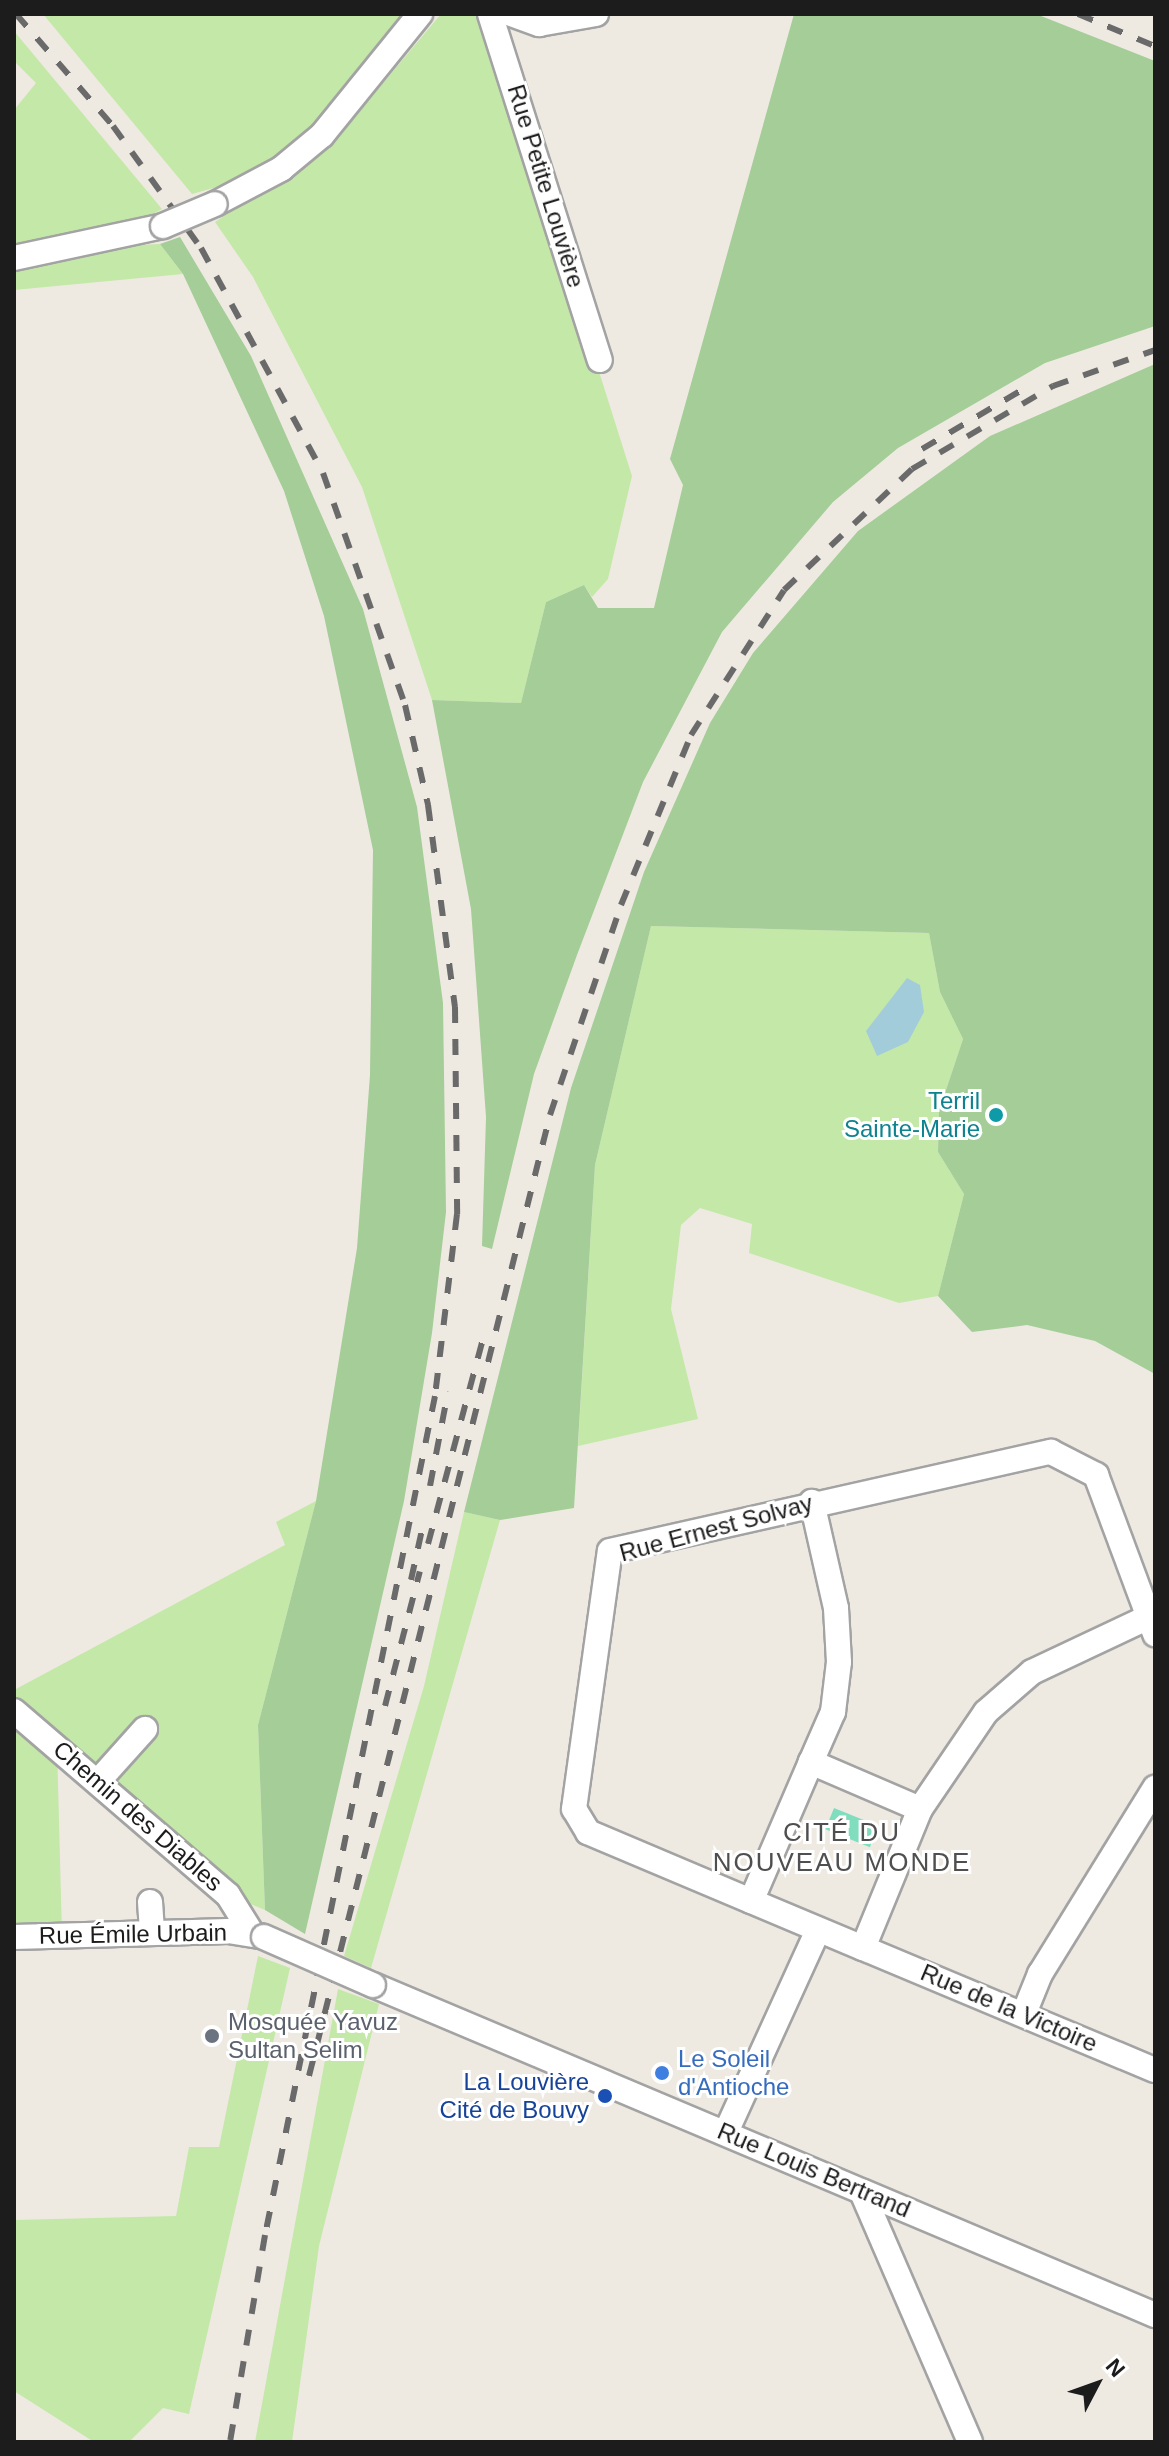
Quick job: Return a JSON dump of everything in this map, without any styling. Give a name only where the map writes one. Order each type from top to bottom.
[{"type":"street","points":[[14,258],[163,226],[215,204],[281,169],[322,135],[372,82],[420,14]]},
{"type":"street","name":"Rue Petite Louvière","points":[[490,14],[600,360]]},
{"type":"street","points":[[511,14],[539,24],[596,14]]},
{"type":"street","name":"Rue Ernest Solvay","points":[[751,1901],[588,1832],[574,1809],[610,1551],[812,1502],[1051,1452],[1096,1475],[1152,1626]]},
{"type":"street","points":[[751,1901],[833,1712],[839,1662],[836,1608],[812,1502]]},
{"type":"street","points":[[863,1948],[920,1809],[1005,1692],[1061,1656],[1152,1626]]},
{"type":"street","name":"Chemin des Diables","points":[[14,1711],[101,1778],[228,1895],[257,1934]]},
{"type":"street","points":[[101,1778],[145,1729]]},
{"type":"street","points":[[811,1762],[920,1809]]},
{"type":"street","points":[[1025,2011],[1040,1974],[1155,1788]]},
{"type":"street","name":"Rue de la Victoire","points":[[751,1901],[1025,2011],[1155,2070]]},
{"type":"street","points":[[150,1902],[152,1933]]},
{"type":"street","points":[[726,2132],[818,1930]]},
{"type":"street","name":"Rue Émile Urbain","points":[[14,1937],[257,1934]]},
{"type":"street","name":"Rue Louis Bertrand","points":[[257,1934],[1155,2315]]},
{"type":"street","points":[[862,2192],[970,2442]]},
{"type":"green space","points":[[43,14],[420,14],[281,169],[192,194]]},
{"type":"green space","points":[[441,14],[486,14],[632,476],[608,579],[592,597],[584,585],[546,602],[521,703],[432,700],[362,487],[253,277],[215,222],[331,145]]},
{"type":"green space","points":[[794,14],[1036,14],[1155,61],[1155,326],[1045,363],[898,448],[833,502],[722,632],[643,782],[577,955],[534,1074],[492,1249],[482,1246],[486,1117],[471,909],[432,700],[521,703],[546,602],[584,585],[598,608],[654,608],[683,485],[670,459]]},
{"type":"green space","points":[[14,31],[162,209],[92,247],[160,244],[183,274],[14,290],[14,110],[36,83],[14,61]]},
{"type":"green space","points":[[180,237],[251,356],[363,609],[417,807],[443,1003],[446,1212],[432,1333],[404,1501],[305,1934],[265,1910],[258,1725],[316,1501],[357,1248],[370,1075],[373,850],[324,616],[284,491],[183,274],[160,244]]},
{"type":"green space","name":"Terril Sainte-Marie","points":[[1155,364],[1155,1374],[1095,1341],[1027,1325],[972,1332],[938,1296],[964,1194],[938,1152],[939,1111],[963,1039],[940,992],[929,933],[651,926],[595,1165],[574,1508],[500,1520],[464,1512],[571,1088],[644,872],[710,723],[753,653],[858,531],[990,436]]},
{"type":"green space","points":[[651,926],[929,933],[940,992],[963,1039],[939,1111],[938,1152],[964,1194],[938,1296],[899,1303],[749,1253],[752,1224],[700,1208],[681,1225],[671,1309],[698,1419],[578,1446],[595,1165]]},
{"type":"green space","points":[[316,1501],[258,1725],[265,1910],[228,1895],[57,1745],[62,1935],[14,1937],[14,1690],[285,1545],[276,1522]]},
{"type":"green space","points":[[464,1512],[500,1520],[371,1968],[344,1956],[424,1686]]},
{"type":"green space","points":[[834,1808],[879,1826],[870,1847],[825,1829]]},
{"type":"green space","points":[[258,1956],[290,1968],[189,2414],[163,2408],[129,2442],[94,2442],[14,2391],[14,2220],[176,2216],[189,2147],[219,2147]]},
{"type":"green space","points":[[338,1989],[379,2004],[319,2246],[292,2442],[255,2442]]},
{"type":"water","points":[[907,978],[920,985],[924,1012],[908,1042],[877,1056],[866,1031]]},
{"type":"railway","points":[[16,14],[113,126],[201,248],[323,473],[405,705],[428,805],[455,1007],[457,1214],[435,1396],[265,2235],[230,2442]]},
{"type":"railway","points":[[1078,14],[1155,46]]},
{"type":"railway","points":[[309,2076],[550,1115],[621,905],[691,735],[784,590],[912,469],[1053,386],[1155,350]]},
{"type":"railway","points":[[922,449],[1025,388]]},
{"type":"railway","points":[[428,1544],[483,1339]]},
{"type":"railway","points":[[430,1486],[448,1392]]},
{"type":"railway","points":[[411,1580],[423,1525]]},
{"type":"railway","points":[[385,1706],[420,1571]]},
{"type":"place","name":"Terril Sainte-Marie","points":[[996,1115]]},
{"type":"place","name":"Mosquée Yavuz Sultan Selim","points":[[212,2036]]},
{"type":"place","name":"Le Soleil d'Antioche","points":[[662,2073]]},
{"type":"place","name":"La Louvière Cité de Bouvy","points":[[605,2096]]},
{"type":"district","name":"CITÉ DU NOUVEAU MONDE","points":[[842,1848]]}]
